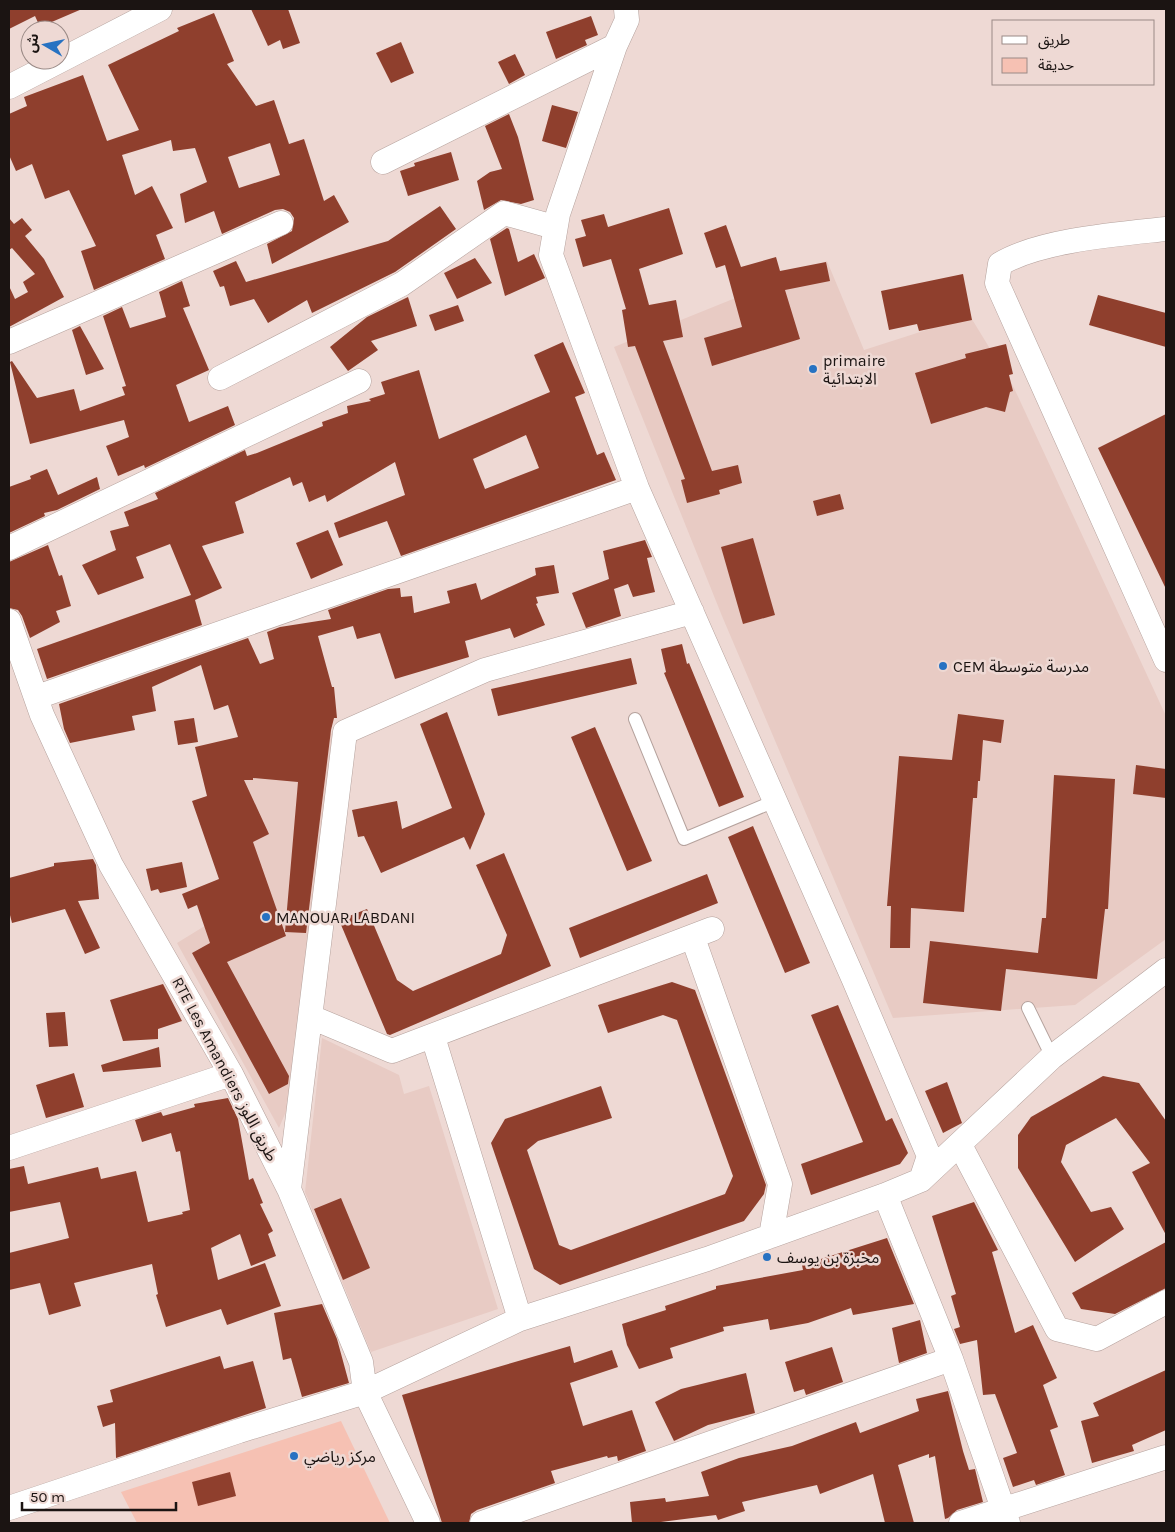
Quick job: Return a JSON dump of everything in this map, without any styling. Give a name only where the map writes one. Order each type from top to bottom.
[{"type":"street","points":[[9,87],[160,9]]},
{"type":"street","points":[[626,9],[626,20],[615,46],[554,227],[551,256],[637,488],[929,1156],[921,1180]]},
{"type":"street","points":[[383,162],[615,46]]},
{"type":"street","points":[[220,378],[402,284],[504,213],[554,227]]},
{"type":"street","points":[[9,342],[281,224]]},
{"type":"street","points":[[1166,229],[1111,235],[1018,253],[1000,264],[997,283],[1166,660]]},
{"type":"street","points":[[9,548],[359,381]]},
{"type":"street","points":[[37,697],[637,488]]},
{"type":"street","points":[[289,1189],[312,1017],[346,732],[485,670],[692,612]]},
{"type":"street","name":"RTE Les Amandiers طريق اللوز","points":[[9,621],[42,715],[111,865],[231,1074],[289,1189],[361,1362],[365,1392],[428,1523]]},
{"type":"street","points":[[312,1017],[392,1051],[703,933],[780,1184],[771,1236]]},
{"type":"street","points":[[9,1508],[239,1431],[365,1392],[520,1319],[771,1236],[921,1180],[1052,1057],[1166,970]]},
{"type":"street","points":[[433,1037],[520,1319]]},
{"type":"street","points":[[9,1148],[231,1074]]},
{"type":"street","points":[[960,1145],[1057,1329],[1097,1339],[1166,1302]]},
{"type":"street","points":[[885,1195],[951,1359],[1005,1516]]},
{"type":"street","points":[[482,1523],[951,1359]]},
{"type":"street","points":[[961,1523],[1005,1516],[1166,1457]]},
{"type":"lane","points":[[635,719],[684,838],[775,801]]},
{"type":"lane","points":[[1028,1008],[1052,1057]]},
{"type":"shaded area","name":"CEM مدرسة متوسطة","points":[[827,261],[864,350],[970,316],[1014,388],[1166,716],[1166,939],[1075,1005],[893,1018],[722,616],[614,347]]},
{"type":"shaded area","name":"MANOUAR LABDANI","points":[[262,727],[335,734],[292,1097],[279,1128],[177,943],[260,892],[208,784]]},
{"type":"shaded area","points":[[322,1038],[399,1075],[404,1094],[429,1086],[498,1309],[371,1352],[305,1192]]},
{"type":"green space","name":"مركز رياضي","points":[[341,1421],[390,1523],[137,1523],[121,1492]]},
{"type":"building","points":[[9,9],[82,9],[56,20],[37,20],[35,16],[27,20],[20,20],[20,24],[9,29]]},
{"type":"building","points":[[251,9],[288,9],[300,43],[283,49],[280,40],[268,46]]},
{"type":"building","points":[[214,13],[234,61],[227,64],[256,106],[274,100],[289,144],[304,139],[324,201],[334,195],[349,222],[272,264],[267,244],[292,231],[294,218],[290,212],[283,209],[275,210],[222,234],[214,211],[185,223],[180,194],[207,182],[195,148],[173,151],[171,140],[122,155],[135,195],[152,186],[173,228],[156,235],[165,259],[94,290],[81,251],[96,246],[69,190],[45,199],[32,164],[16,171],[9,155],[9,114],[27,106],[24,97],[83,75],[107,141],[139,130],[108,65],[179,31],[177,28]],"holes":[[[270,143],[280,175],[239,188],[228,157]]]},
{"type":"building","points":[[591,16],[598,35],[585,40],[587,45],[556,59],[546,32]]},
{"type":"building","points":[[401,42],[414,73],[391,83],[376,53]]},
{"type":"building","points":[[515,54],[525,75],[509,84],[498,62]]},
{"type":"building","points":[[552,105],[578,112],[566,148],[542,141]]},
{"type":"building","points":[[509,114],[518,137],[534,200],[521,204],[501,200],[484,210],[477,181],[490,172],[502,169],[485,126]]},
{"type":"building","points":[[451,152],[459,180],[408,196],[400,171],[415,166],[414,163]]},
{"type":"building","points":[[440,206],[456,229],[395,272],[312,313],[307,300],[268,323],[254,299],[230,306],[224,286],[220,287],[213,271],[236,261],[246,282],[388,241]]},
{"type":"building","points":[[669,208],[683,254],[639,269],[649,305],[676,300],[683,337],[663,341],[712,471],[738,465],[742,483],[719,490],[720,494],[687,503],[681,480],[685,479],[635,346],[628,347],[622,310],[626,309],[611,259],[583,267],[575,239],[586,236],[581,220],[604,214],[608,227]]},
{"type":"building","points":[[9,218],[14,224],[22,218],[32,230],[25,236],[44,259],[64,297],[9,327],[9,286],[15,299],[28,292],[23,282],[35,274],[12,248],[9,250]]},
{"type":"building","points":[[726,225],[741,267],[776,257],[780,271],[826,262],[830,281],[785,290],[800,339],[712,366],[704,338],[742,327],[725,265],[716,268],[704,233]]},
{"type":"building","points":[[507,228],[509,229],[518,262],[534,254],[545,278],[505,296],[490,239]]},
{"type":"building","points":[[475,258],[492,283],[457,299],[444,273]]},
{"type":"building","points":[[963,274],[972,320],[919,331],[917,324],[889,330],[881,291]]},
{"type":"building","points":[[182,281],[190,306],[183,308],[209,370],[176,385],[189,422],[228,406],[235,425],[145,468],[144,465],[118,476],[106,446],[129,437],[124,420],[30,444],[10,362],[12,361],[37,398],[74,389],[80,411],[125,395],[122,387],[126,386],[103,316],[122,307],[130,328],[166,317],[159,292]]},
{"type":"building","points":[[1098,295],[1166,313],[1166,347],[1089,325]]},
{"type":"building","points":[[408,297],[417,326],[371,341],[378,350],[348,371],[330,347],[367,317]]},
{"type":"building","points":[[458,305],[464,321],[435,331],[429,315]]},
{"type":"building","points":[[80,326],[104,369],[86,375],[72,330]]},
{"type":"building","points":[[563,342],[585,393],[575,397],[597,455],[604,452],[616,480],[401,556],[387,521],[339,538],[334,523],[405,495],[395,462],[327,502],[325,495],[309,502],[302,482],[293,486],[290,477],[235,502],[244,533],[202,546],[222,588],[195,600],[202,625],[47,679],[37,649],[191,595],[170,544],[136,557],[144,578],[98,595],[82,565],[116,550],[110,531],[129,526],[124,512],[158,499],[155,493],[245,450],[247,456],[257,453],[323,426],[322,422],[348,413],[347,406],[371,401],[369,399],[385,394],[381,382],[419,370],[439,439],[550,392],[534,355]],"holes":[[[526,435],[539,468],[485,489],[473,459]]]},
{"type":"building","points":[[1006,344],[1013,374],[1009,375],[1013,391],[1010,392],[1005,412],[986,407],[931,424],[915,373],[966,358],[965,354]]},
{"type":"building","points":[[1166,414],[1166,589],[1098,448]]},
{"type":"building","points":[[47,469],[58,495],[97,477],[100,489],[57,510],[44,513],[45,516],[9,533],[9,487],[31,479],[30,476]]},
{"type":"building","points":[[840,494],[844,509],[817,516],[813,501]]},
{"type":"building","points":[[328,530],[343,565],[311,579],[296,543]]},
{"type":"building","points":[[753,538],[775,615],[743,624],[721,547]]},
{"type":"building","points":[[645,540],[652,557],[647,558],[655,592],[633,597],[628,584],[614,589],[621,616],[586,628],[572,593],[609,579],[603,551]]},
{"type":"building","points":[[48,545],[59,576],[62,575],[71,606],[56,611],[60,622],[30,638],[18,610],[9,608],[9,562]]},
{"type":"building","points":[[554,565],[559,593],[536,597],[538,603],[536,604],[545,625],[514,638],[510,628],[465,641],[469,657],[395,679],[380,633],[357,639],[353,626],[318,636],[332,687],[334,687],[337,718],[334,718],[331,730],[306,933],[285,932],[298,782],[253,778],[253,780],[244,780],[269,834],[253,842],[286,936],[227,962],[289,1076],[288,1084],[269,1094],[192,953],[210,943],[197,905],[188,909],[182,894],[219,879],[192,801],[207,796],[195,747],[238,737],[228,705],[214,710],[201,665],[152,687],[156,711],[132,716],[135,730],[70,743],[64,729],[59,704],[248,638],[260,664],[274,659],[267,632],[280,627],[331,619],[328,610],[388,589],[400,588],[401,597],[412,596],[414,613],[450,603],[447,591],[476,583],[481,600],[536,575],[535,568]]},
{"type":"building","points":[[682,644],[687,664],[689,663],[744,797],[719,807],[664,673],[666,672],[661,649]]},
{"type":"building","points":[[631,658],[637,684],[498,716],[491,689]]},
{"type":"building","points":[[447,712],[485,814],[470,850],[464,837],[381,873],[364,836],[358,837],[352,810],[397,801],[402,829],[452,808],[420,724]]},
{"type":"building","points":[[958,714],[1004,720],[1001,743],[983,740],[980,781],[978,781],[977,798],[973,798],[964,912],[911,908],[910,948],[890,948],[891,906],[887,906],[899,756],[952,760]]},
{"type":"building","points":[[194,718],[198,742],[178,745],[174,721]]},
{"type":"building","points":[[595,727],[652,861],[627,871],[571,737]]},
{"type":"building","points":[[1136,765],[1166,769],[1166,798],[1133,794]]},
{"type":"building","points":[[1054,775],[1115,779],[1108,909],[1105,909],[1097,979],[1006,969],[1001,1011],[923,1003],[930,941],[1038,953],[1042,918],[1046,918]]},
{"type":"building","points":[[753,826],[810,963],[785,973],[728,837]]},
{"type":"building","points":[[504,853],[551,966],[390,1035],[387,1034],[339,920],[367,909],[397,980],[413,991],[501,954],[507,935],[476,865]]},
{"type":"building","points":[[93,859],[96,865],[99,899],[78,901],[100,948],[85,954],[65,909],[12,923],[9,911],[9,878],[54,866],[54,863]]},
{"type":"building","points":[[182,862],[187,887],[160,893],[158,889],[151,891],[146,869]]},
{"type":"building","points":[[707,874],[718,903],[580,958],[569,928]]},
{"type":"building","points":[[672,982],[695,990],[766,1185],[764,1194],[744,1221],[560,1285],[534,1269],[491,1143],[505,1119],[601,1086],[612,1118],[538,1141],[527,1150],[559,1245],[571,1250],[725,1194],[733,1176],[677,1020],[663,1015],[608,1033],[598,1005]]},
{"type":"building","points":[[163,984],[182,1021],[158,1029],[158,1039],[123,1041],[110,1000]]},
{"type":"building","points":[[838,1005],[886,1121],[892,1118],[908,1153],[900,1164],[811,1195],[801,1164],[863,1142],[811,1015]]},
{"type":"building","points":[[65,1012],[68,1046],[49,1047],[46,1013]]},
{"type":"building","points":[[159,1047],[161,1067],[103,1072],[101,1065]]},
{"type":"building","points":[[74,1073],[84,1107],[46,1118],[36,1085]]},
{"type":"building","points":[[1103,1076],[1139,1083],[1166,1121],[1166,1235],[1132,1172],[1150,1163],[1116,1118],[1066,1145],[1061,1162],[1091,1212],[1111,1207],[1124,1229],[1075,1262],[1018,1168],[1018,1135],[1031,1117]]},
{"type":"building","points":[[947,1082],[962,1123],[943,1133],[925,1091]]},
{"type":"building","points":[[228,1098],[238,1119],[249,1180],[253,1178],[263,1203],[260,1204],[273,1231],[268,1234],[276,1256],[251,1266],[240,1234],[211,1248],[218,1280],[265,1263],[281,1306],[227,1325],[221,1309],[166,1327],[156,1295],[158,1294],[152,1264],[74,1283],[81,1306],[49,1315],[40,1283],[9,1290],[9,1253],[69,1238],[60,1202],[9,1212],[9,1169],[24,1166],[28,1184],[98,1167],[101,1179],[136,1171],[148,1222],[183,1214],[182,1212],[190,1210],[180,1151],[176,1152],[171,1133],[142,1142],[135,1120],[161,1112],[163,1116],[195,1107],[194,1104]]},
{"type":"building","points":[[341,1198],[370,1268],[343,1280],[314,1209]]},
{"type":"building","points":[[974,1202],[998,1250],[992,1252],[1015,1333],[1033,1325],[1057,1378],[1043,1385],[1058,1427],[1050,1430],[1065,1475],[1036,1485],[1034,1480],[1013,1487],[1003,1458],[1017,1453],[995,1394],[983,1395],[977,1340],[960,1344],[954,1329],[960,1327],[951,1296],[956,1294],[932,1216]]},
{"type":"building","points":[[887,1238],[914,1304],[853,1315],[851,1308],[808,1323],[770,1330],[768,1319],[723,1327],[724,1331],[670,1348],[673,1358],[639,1369],[627,1345],[622,1324],[666,1310],[665,1306],[716,1289],[716,1286],[803,1270],[802,1265]]},
{"type":"building","points":[[1166,1242],[1166,1288],[1115,1314],[1081,1309],[1072,1293]]},
{"type":"building","points":[[322,1304],[337,1339],[349,1383],[302,1397],[291,1358],[283,1360],[274,1313]]},
{"type":"building","points":[[920,1320],[927,1353],[899,1363],[892,1328]]},
{"type":"building","points":[[570,1346],[574,1363],[612,1350],[618,1367],[570,1383],[583,1426],[632,1410],[646,1451],[618,1461],[617,1456],[608,1458],[607,1456],[551,1471],[555,1483],[477,1510],[471,1514],[469,1523],[442,1523],[402,1395]]},
{"type":"building","points":[[832,1347],[843,1382],[806,1395],[804,1389],[794,1392],[785,1362]]},
{"type":"building","points":[[220,1356],[224,1369],[253,1361],[266,1408],[116,1458],[115,1423],[103,1427],[97,1406],[113,1402],[110,1390]]},
{"type":"building","points":[[1166,1370],[1166,1430],[1132,1445],[1134,1451],[1092,1463],[1081,1421],[1099,1416],[1093,1403]]},
{"type":"building","points":[[746,1373],[755,1413],[708,1425],[674,1441],[655,1402],[681,1389]]},
{"type":"building","points":[[948,1391],[963,1451],[969,1470],[975,1469],[983,1502],[957,1510],[948,1518],[945,1519],[935,1456],[929,1458],[929,1454],[898,1465],[914,1523],[885,1523],[873,1474],[820,1494],[817,1485],[742,1502],[745,1511],[718,1520],[716,1515],[653,1523],[632,1523],[630,1502],[665,1498],[666,1502],[709,1496],[701,1472],[739,1458],[792,1446],[856,1422],[860,1433],[919,1411],[916,1399]]},
{"type":"building","points":[[230,1472],[236,1496],[198,1506],[192,1482]]},
{"type":"place","name":"primaire الابتدائية","points":[[813,369]]},
{"type":"place","name":"CEM مدرسة متوسطة","points":[[943,666]]},
{"type":"place","name":"MANOUAR LABDANI","points":[[266,917]]},
{"type":"place","name":"مخبزة بن یوسف","points":[[767,1257]]},
{"type":"place","name":"مركز رياضي","points":[[294,1456]]}]
